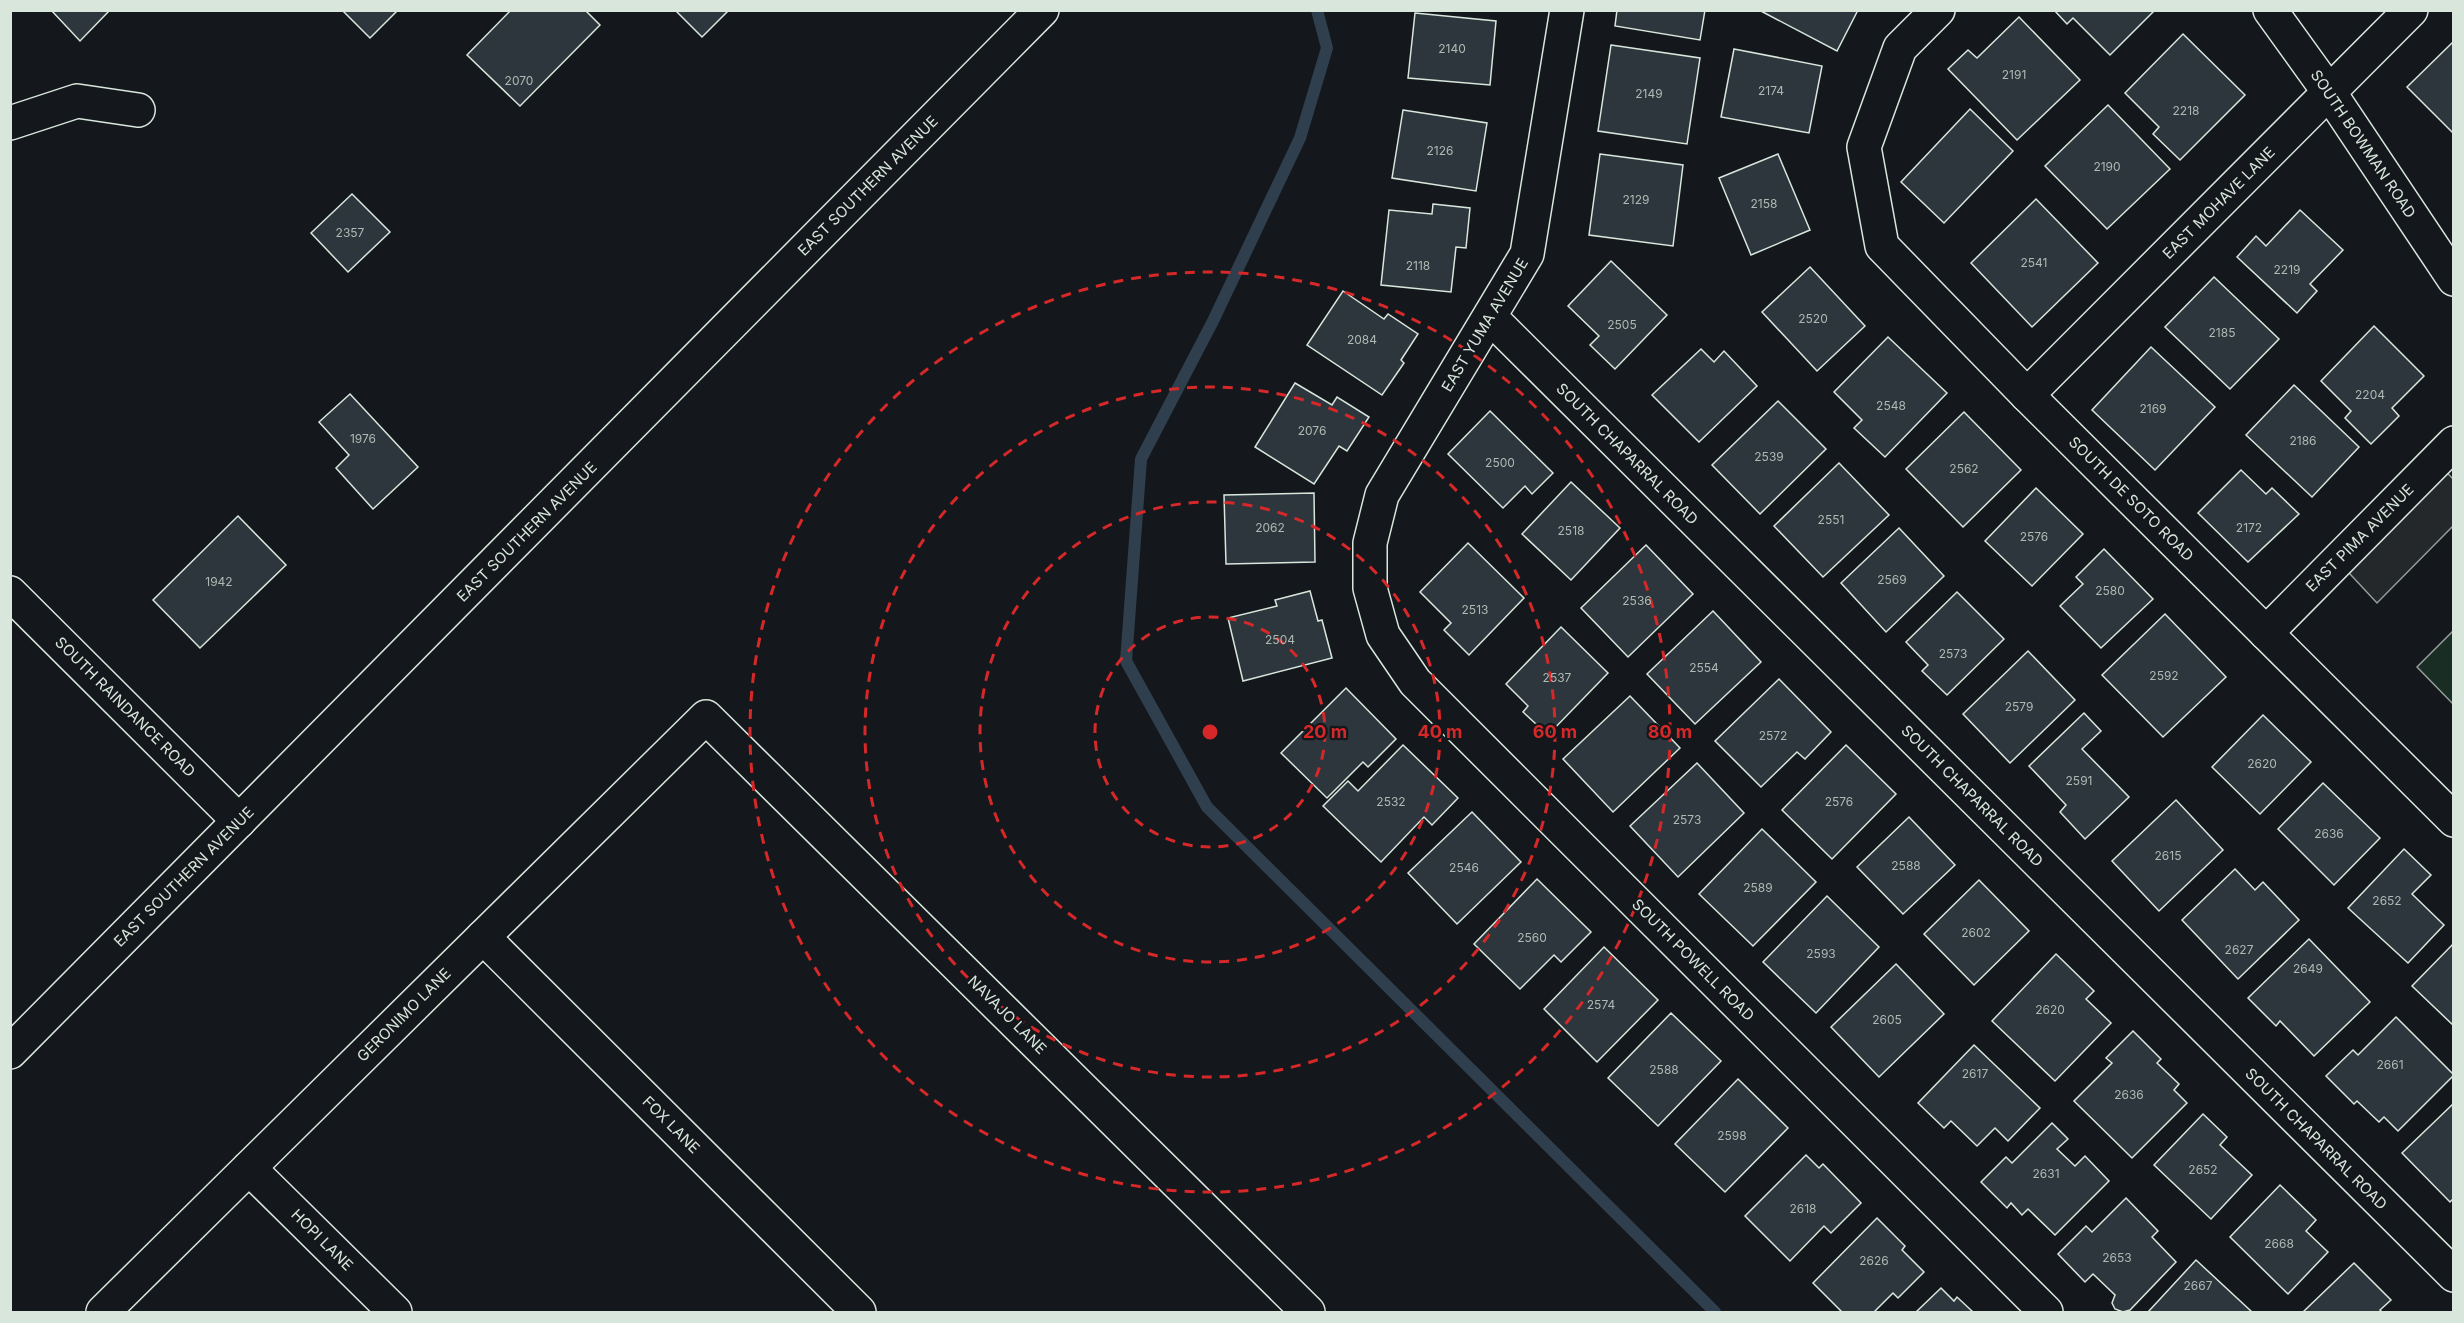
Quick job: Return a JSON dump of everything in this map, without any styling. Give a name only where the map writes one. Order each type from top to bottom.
[{"type":"street","name":"EAST YUMA AVENUE","points":[[1370,588],[1370,543],[1382,495],[1527,254],[1567,10]]},
{"type":"street","name":"SOUTH DE SOTO ROAD","points":[[1938,10],[1900,48],[1864,147],[1882,246],[2027,395],[2454,820]]},
{"type":"street","name":"SOUTH BOWMAN ROAD","points":[[2270,10],[2329,92],[2454,279]]},
{"type":"street","name":"EAST MOHAVE LANE","points":[[2027,395],[2410,10]]},
{"type":"street","name":"EAST SOUTHERN AVENUE","points":[[10,1052],[1039,12]]},
{"type":"street","points":[[10,123],[77,101],[138,110]]},
{"type":"street","name":"SOUTH CHAPARRAL ROAD","points":[[1490,317],[2454,1275]]},
{"type":"street","name":"EAST PIMA AVENUE","points":[[2266,633],[2454,443]]},
{"type":"street","name":"SOUTH POWELL ROAD","points":[[1370,588],[1383,634],[1415,682],[2046,1312]]},
{"type":"street","name":"SOUTH RAINDANCE ROAD","points":[[10,593],[239,821]]},
{"type":"street","name":"GERONIMO LANE","points":[[103,1312],[706,717]]},
{"type":"street","name":"NAVAJO LANE","points":[[706,717],[1308,1312]]},
{"type":"street","name":"FOX LANE","points":[[483,937],[859,1312]]},
{"type":"street","name":"HOPI LANE","points":[[249,1168],[394,1312]]},
{"type":"green space","points":[[2453,631],[2453,704],[2417,667]]},
{"type":"shaded area","points":[[2436,461],[2453,479],[2453,526],[2377,603],[2337,560]]},
{"type":"building","points":[[51,10],[110,10],[80,41]]},
{"type":"building","points":[[342,10],[398,10],[370,38]]},
{"type":"building","points":[[511,10],[585,10],[600,25],[520,106],[467,55]]},
{"type":"building","points":[[675,10],[729,10],[702,37]]},
{"type":"building","points":[[1617,10],[1705,10],[1700,40],[1615,26]]},
{"type":"building","points":[[1759,10],[1858,10],[1837,51]]},
{"type":"building","points":[[2054,10],[2155,10],[2110,55],[2073,18],[2067,24]]},
{"type":"building","points":[[1415,13],[1496,21],[1490,85],[1408,78]]},
{"type":"building","points":[[2019,17],[2080,80],[2017,140],[1948,69],[1968,50],[1977,58]]},
{"type":"building","points":[[2183,34],[2245,95],[2180,160],[2153,134],[2159,127],[2125,93]]},
{"type":"building","points":[[2454,41],[2454,134],[2407,87]]},
{"type":"building","points":[[1611,45],[1700,58],[1687,144],[1598,131]]},
{"type":"building","points":[[1734,49],[1822,66],[1809,133],[1721,117]]},
{"type":"building","points":[[2108,105],[2170,169],[2107,229],[2045,166]]},
{"type":"building","points":[[1970,109],[2013,151],[1944,223],[1901,182]]},
{"type":"building","points":[[1403,110],[1487,123],[1476,191],[1392,178]]},
{"type":"building","points":[[1600,154],[1683,165],[1673,246],[1589,235]]},
{"type":"building","points":[[1778,154],[1810,230],[1751,255],[1719,178]]},
{"type":"building","points":[[352,194],[390,232],[348,272],[311,233]]},
{"type":"building","points":[[2036,199],[2098,263],[2032,327],[1971,263]]},
{"type":"building","points":[[1433,204],[1470,208],[1466,248],[1456,247],[1451,292],[1381,285],[1389,210],[1432,214]]},
{"type":"building","points":[[2300,210],[2343,250],[2310,284],[2317,291],[2297,313],[2237,257],[2256,236],[2266,246]]},
{"type":"building","points":[[1611,261],[1667,315],[1615,369],[1590,345],[1599,336],[1568,306]]},
{"type":"building","points":[[1810,267],[1865,326],[1817,371],[1762,312]]},
{"type":"building","points":[[2214,277],[2279,339],[2230,389],[2165,327]]},
{"type":"building","points":[[1343,291],[1384,319],[1388,314],[1418,334],[1401,360],[1404,363],[1382,395],[1307,345]]},
{"type":"building","points":[[2374,326],[2424,376],[2392,408],[2399,416],[2371,444],[2345,418],[2351,411],[2321,381]]},
{"type":"building","points":[[1888,337],[1947,393],[1885,457],[1854,428],[1862,420],[1834,392]]},
{"type":"building","points":[[2151,347],[2215,407],[2155,470],[2092,410]]},
{"type":"building","points":[[1701,349],[1714,362],[1724,351],[1757,386],[1699,442],[1652,395]]},
{"type":"building","points":[[1295,383],[1332,405],[1337,397],[1369,417],[1347,451],[1339,446],[1314,484],[1255,447]]},
{"type":"building","points":[[2294,385],[2359,447],[2312,497],[2246,435]]},
{"type":"building","points":[[350,394],[418,467],[373,509],[336,468],[349,455],[319,422]]},
{"type":"building","points":[[1778,401],[1826,449],[1760,514],[1712,465]]},
{"type":"building","points":[[1490,411],[1553,473],[1532,494],[1525,486],[1503,508],[1448,454]]},
{"type":"building","points":[[1964,412],[2021,470],[1963,527],[1906,469]]},
{"type":"building","points":[[1839,463],[1889,515],[1823,577],[1774,526]]},
{"type":"building","points":[[2241,470],[2266,494],[2272,488],[2299,514],[2248,562],[2198,513]]},
{"type":"building","points":[[1571,482],[1620,528],[1571,580],[1522,534]]},
{"type":"building","points":[[2036,488],[2083,534],[2032,586],[1985,541]]},
{"type":"building","points":[[1314,493],[1315,562],[1226,564],[1224,495]]},
{"type":"building","points":[[238,516],[286,565],[200,648],[153,600]]},
{"type":"building","points":[[1899,528],[1944,576],[1886,632],[1841,583]]},
{"type":"building","points":[[1468,543],[1524,598],[1469,655],[1444,630],[1451,623],[1420,592]]},
{"type":"building","points":[[1646,545],[1693,594],[1628,657],[1581,608]]},
{"type":"building","points":[[2104,549],[2153,599],[2101,648],[2060,606],[2083,584],[2076,577]]},
{"type":"building","points":[[1310,591],[1318,621],[1322,620],[1332,658],[1243,681],[1228,618],[1277,606],[1275,600]]},
{"type":"building","points":[[1957,592],[2004,639],[1947,695],[1922,671],[1928,665],[1906,642]]},
{"type":"building","points":[[1713,611],[1761,662],[1695,724],[1647,674]]},
{"type":"building","points":[[2165,614],[2226,677],[2163,737],[2102,675]]},
{"type":"building","points":[[1561,627],[1608,673],[1548,735],[1523,712],[1528,706],[1506,684]]},
{"type":"building","points":[[2028,651],[2075,700],[2010,763],[1963,714]]},
{"type":"building","points":[[1779,679],[1831,732],[1805,759],[1797,752],[1761,787],[1715,741]]},
{"type":"building","points":[[1346,688],[1396,739],[1368,767],[1363,762],[1327,798],[1281,753]]},
{"type":"building","points":[[1630,696],[1680,748],[1613,812],[1563,759]]},
{"type":"building","points":[[2084,713],[2101,731],[2082,749],[2129,797],[2085,839],[2060,812],[2066,805],[2029,766]]},
{"type":"building","points":[[2263,715],[2311,762],[2260,814],[2212,767]]},
{"type":"building","points":[[1403,745],[1458,798],[1432,825],[1424,817],[1381,862],[1323,806],[1348,781],[1358,791]]},
{"type":"building","points":[[1846,745],[1896,794],[1832,859],[1782,810]]},
{"type":"building","points":[[1697,763],[1744,813],[1678,877],[1630,826]]},
{"type":"building","points":[[2323,783],[2380,838],[2334,885],[2278,829]]},
{"type":"building","points":[[2176,800],[2223,850],[2159,911],[2112,861]]},
{"type":"building","points":[[1472,812],[1521,862],[1457,924],[1408,873]]},
{"type":"building","points":[[1909,817],[1955,865],[1903,914],[1857,867]]},
{"type":"building","points":[[1762,829],[1816,882],[1753,946],[1699,894]]},
{"type":"building","points":[[2404,849],[2431,875],[2412,894],[2444,925],[2408,963],[2348,908]]},
{"type":"building","points":[[2235,869],[2255,890],[2263,882],[2299,920],[2238,979],[2182,920]]},
{"type":"building","points":[[1537,879],[1591,932],[1561,962],[1554,955],[1520,989],[1474,944]]},
{"type":"building","points":[[1979,880],[2029,931],[1974,985],[1924,934]]},
{"type":"building","points":[[1827,896],[1879,947],[1816,1013],[1763,962]]},
{"type":"building","points":[[2309,939],[2370,1002],[2314,1056],[2280,1021],[2276,1026],[2248,998]]},
{"type":"building","points":[[2454,943],[2454,1026],[2412,986]]},
{"type":"building","points":[[1604,947],[1658,1000],[1597,1062],[1544,1009]]},
{"type":"building","points":[[2056,954],[2094,991],[2086,999],[2111,1023],[2055,1081],[1992,1021]]},
{"type":"building","points":[[1896,964],[1944,1014],[1879,1077],[1831,1027]]},
{"type":"building","points":[[1671,1013],[1721,1061],[1658,1126],[1608,1078]]},
{"type":"building","points":[[2396,1017],[2454,1075],[2398,1131],[2384,1117],[2379,1122],[2357,1101],[2354,1104],[2326,1076],[2353,1050],[2358,1055]]},
{"type":"building","points":[[2133,1031],[2161,1059],[2157,1063],[2179,1084],[2174,1090],[2187,1103],[2132,1158],[2074,1101],[2112,1063],[2106,1058]]},
{"type":"building","points":[[1974,1045],[2040,1108],[2008,1141],[1995,1128],[1977,1146],[1951,1121],[1944,1128],[1918,1103]]},
{"type":"building","points":[[1738,1079],[1788,1128],[1725,1192],[1675,1144]]},
{"type":"building","points":[[2454,1103],[2454,1198],[2450,1202],[2402,1153]]},
{"type":"building","points":[[2203,1114],[2227,1137],[2220,1145],[2252,1175],[2211,1219],[2154,1165]]},
{"type":"building","points":[[2052,1123],[2068,1139],[2057,1149],[2075,1166],[2085,1156],[2109,1181],[2055,1235],[2028,1209],[2022,1215],[2011,1203],[2007,1208],[1981,1182],[2006,1157],[2012,1163]]},
{"type":"building","points":[[1806,1155],[1819,1168],[1823,1164],[1861,1203],[1831,1233],[1824,1226],[1790,1261],[1745,1216]]},
{"type":"building","points":[[2280,1185],[2316,1220],[2306,1231],[2328,1252],[2288,1294],[2230,1237]]},
{"type":"building","points":[[2126,1198],[2158,1231],[2152,1237],[2176,1262],[2130,1310],[2123,1312],[2115,1309],[2112,1303],[2115,1295],[2093,1274],[2085,1282],[2058,1254],[2086,1226],[2092,1232]]},
{"type":"building","points":[[1877,1218],[1905,1246],[1902,1250],[1924,1272],[1898,1298],[1893,1293],[1874,1312],[1842,1312],[1813,1283]]},
{"type":"building","points":[[2196,1260],[2252,1312],[2148,1312]]},
{"type":"building","points":[[2354,1263],[2391,1300],[2380,1310],[2382,1312],[2303,1312]]},
{"type":"building","points":[[1941,1288],[1954,1301],[1957,1297],[1973,1312],[1916,1312]]},
{"type":"waterway","points":[[1317,10],[1327,48],[1300,138],[1213,321],[1141,459],[1126,661],[1207,807],[1715,1312]]}]
